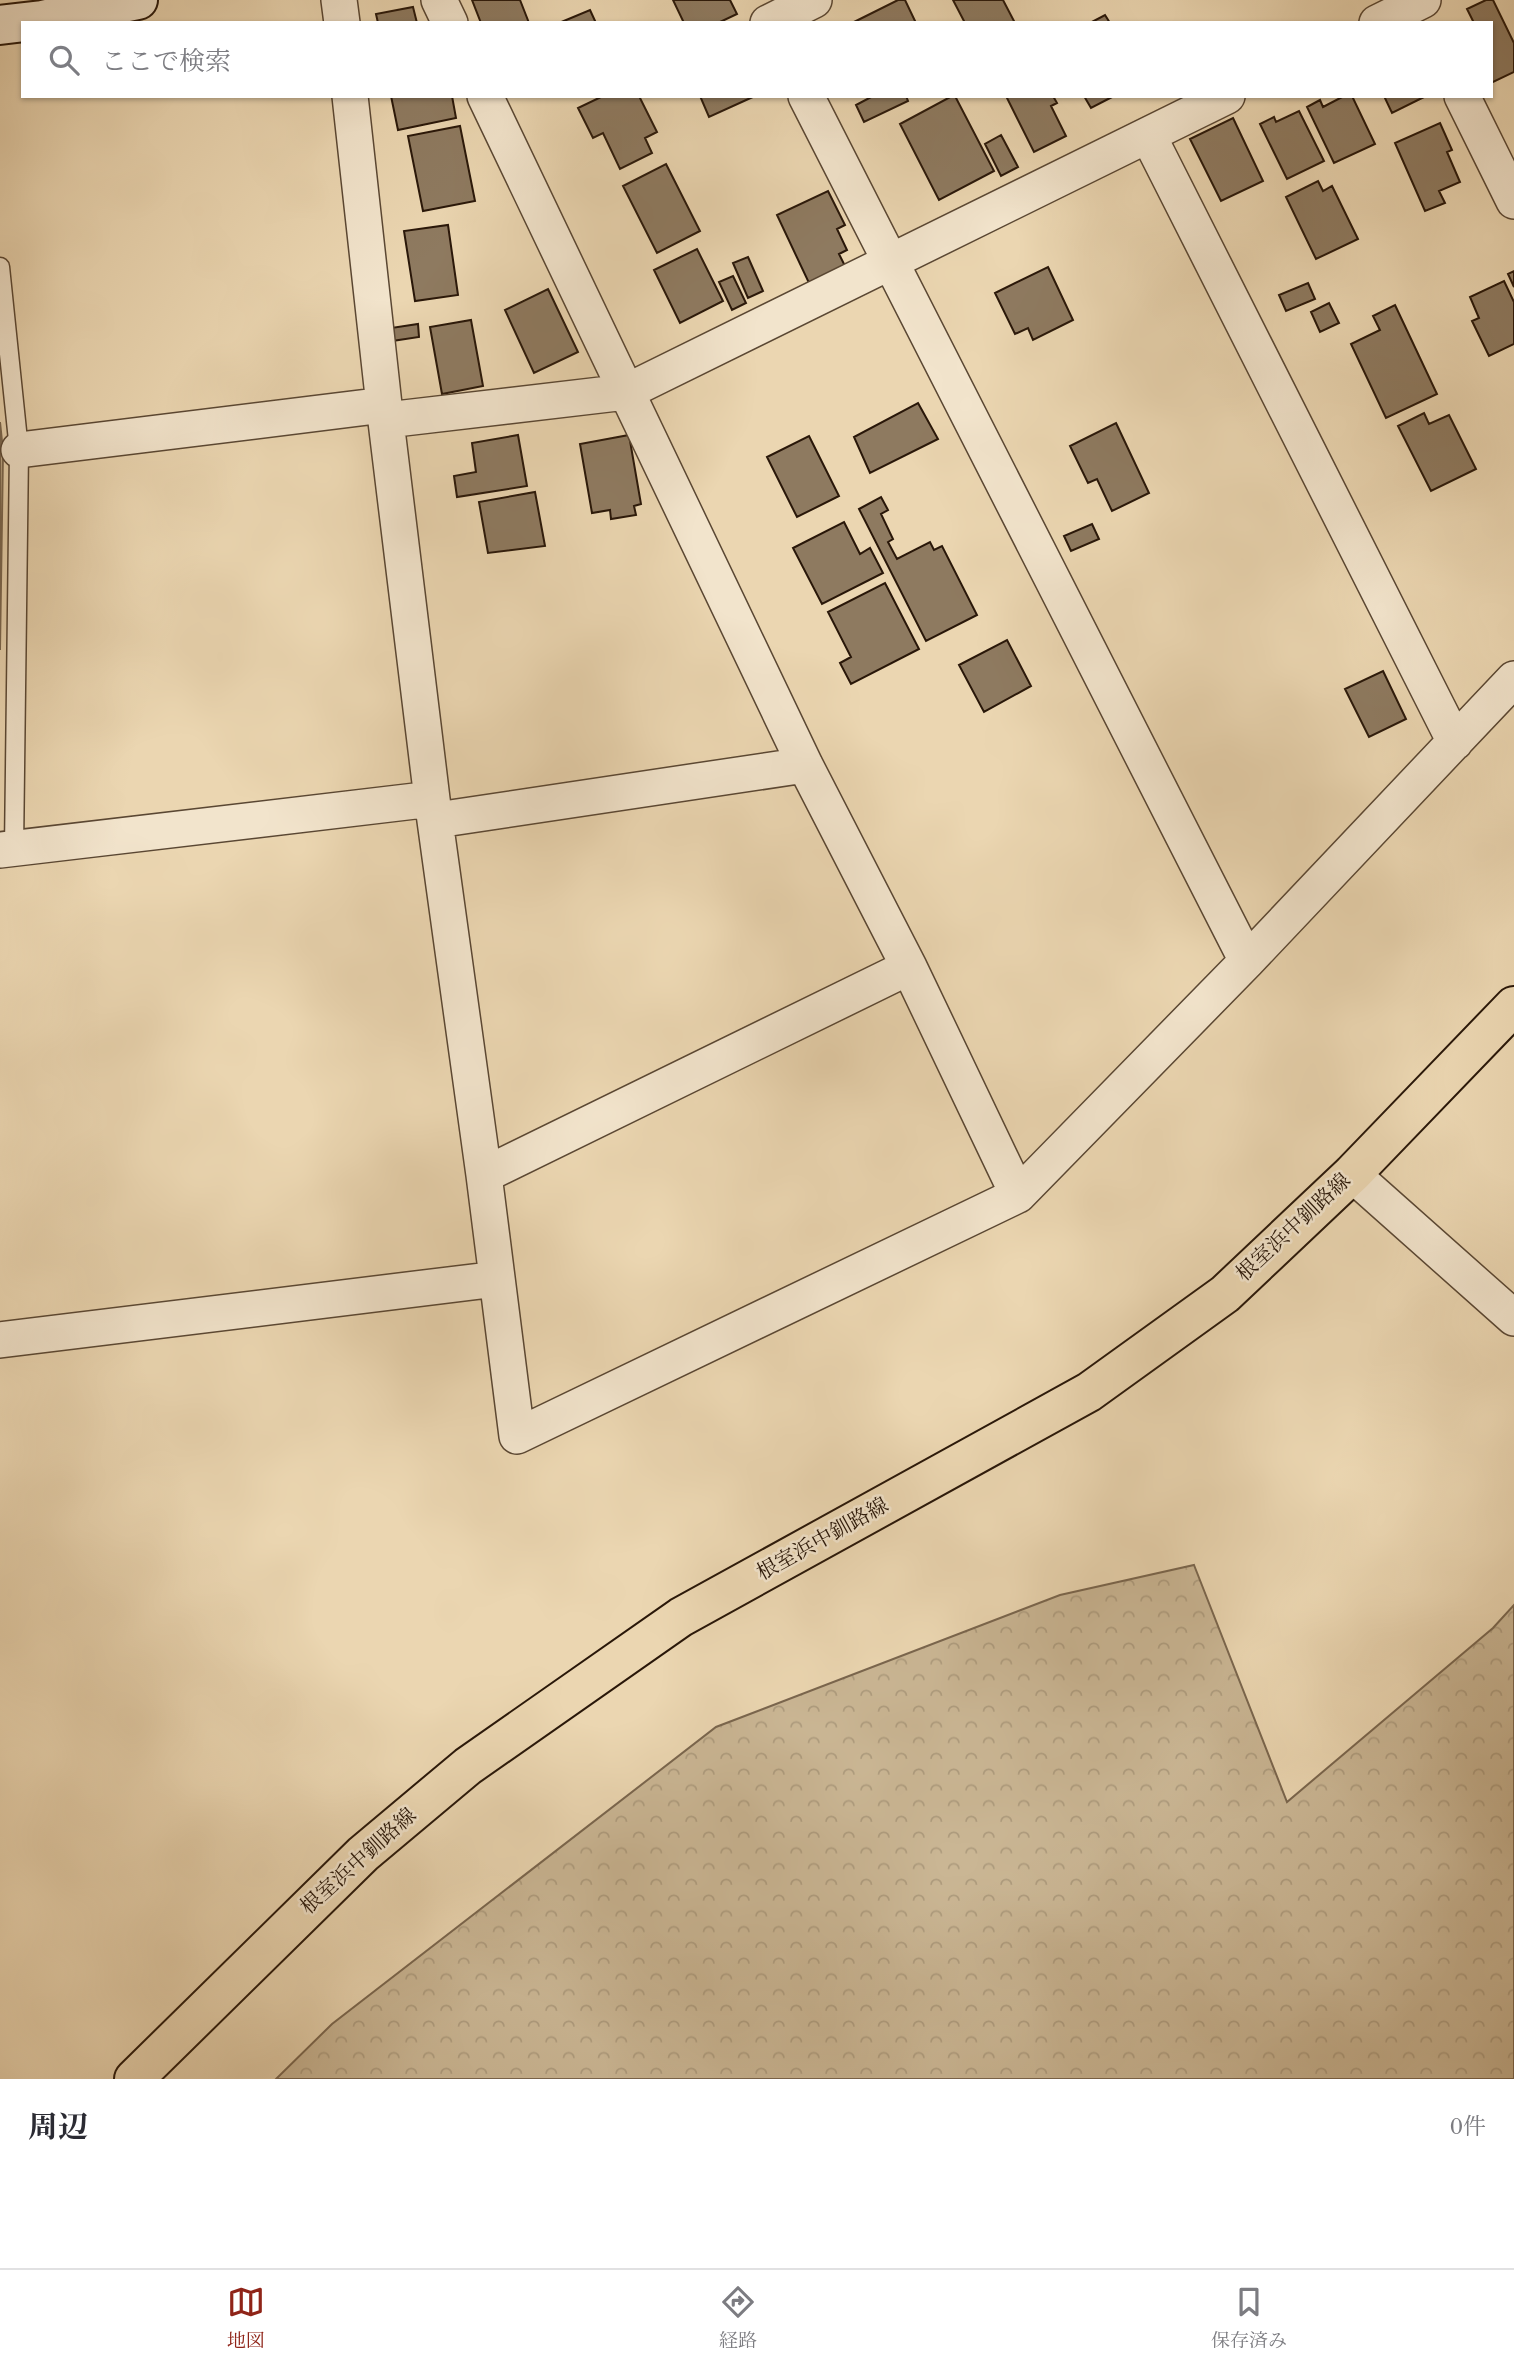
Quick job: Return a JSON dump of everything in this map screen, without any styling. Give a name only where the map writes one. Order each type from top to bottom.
[{"type":"main road","name":"根室浜中釧路線","points":[[134,2079],[363,1854],[468,1766],[681,1617],[1089,1392],[1225,1293],[1352,1174],[1514,1006]]},
{"type":"street","points":[[0,25],[41,10],[138,0]]},
{"type":"street","points":[[339,0],[342,21]]},
{"type":"street","points":[[439,0],[449,21]]},
{"type":"street","points":[[758,0],[768,21]]},
{"type":"street","points":[[773,21],[814,0]]},
{"type":"street","points":[[1382,21],[1420,7]]},
{"type":"street","points":[[350,98],[385,413],[434,809],[517,1436],[1018,1195],[1247,961],[1514,679]]},
{"type":"street","points":[[486,98],[805,765],[909,967],[1018,1195]]},
{"type":"street","points":[[807,98],[1247,961]]},
{"type":"street","points":[[19,450],[626,392],[1223,98]]},
{"type":"street","points":[[1463,98],[1514,201]]},
{"type":"street","points":[[1148,135],[1455,742]]},
{"type":"street","points":[[7,850],[434,809],[805,765]]},
{"type":"street","points":[[484,1175],[909,967]]},
{"type":"street","points":[[1352,1174],[1514,1318]]},
{"type":"street","points":[[0,1340],[497,1279]]},
{"type":"lane","points":[[0,267],[19,450],[7,850]]},
{"type":"green space","points":[[0,422],[3,451],[0,650]]},
{"type":"green space","points":[[1194,1565],[1287,1802],[1493,1628],[1514,1605],[1514,2079],[276,2079],[332,2024],[716,1727],[1060,1595]]},
{"type":"building","points":[[472,0],[520,0],[528,21],[480,21]]},
{"type":"building","points":[[673,0],[730,0],[737,14],[722,21],[683,21]]},
{"type":"building","points":[[898,0],[905,0],[915,21],[856,21]]},
{"type":"building","points":[[953,0],[1003,0],[1014,21],[964,21]]},
{"type":"building","points":[[1486,0],[1493,0],[1514,43],[1514,72],[1493,82],[1493,21],[1473,21],[1467,9]]},
{"type":"building","points":[[413,7],[416,21],[378,21],[376,14]]},
{"type":"building","points":[[590,10],[595,21],[564,21]]},
{"type":"building","points":[[1105,15],[1109,21],[1094,21]]},
{"type":"building","points":[[391,98],[452,98],[456,118],[398,130]]},
{"type":"building","points":[[599,98],[640,98],[657,132],[645,138],[652,153],[620,169],[603,133],[593,138],[578,108]]},
{"type":"building","points":[[701,98],[751,98],[709,117]]},
{"type":"building","points":[[869,98],[907,98],[908,101],[864,122],[856,105]]},
{"type":"building","points":[[948,98],[956,98],[994,171],[939,200],[900,124]]},
{"type":"building","points":[[1007,98],[1054,98],[1057,103],[1051,106],[1066,136],[1034,152]]},
{"type":"building","points":[[1085,98],[1110,98],[1091,108]]},
{"type":"building","points":[[1340,98],[1353,98],[1375,144],[1334,163],[1307,107],[1320,100],[1323,107]]},
{"type":"building","points":[[1385,98],[1422,98],[1392,113]]},
{"type":"building","points":[[1299,111],[1324,161],[1287,179],[1260,124],[1274,117],[1276,122]]},
{"type":"building","points":[[1233,118],[1263,181],[1221,201],[1190,139]]},
{"type":"building","points":[[1440,123],[1452,150],[1447,152],[1460,182],[1439,191],[1445,203],[1425,211],[1395,143]]},
{"type":"building","points":[[460,126],[475,201],[423,211],[408,136]]},
{"type":"building","points":[[1001,135],[1018,167],[1001,176],[985,144]]},
{"type":"building","points":[[666,164],[700,231],[657,253],[623,186]]},
{"type":"building","points":[[1318,181],[1323,191],[1332,186],[1358,239],[1316,259],[1286,197]]},
{"type":"building","points":[[828,191],[845,225],[837,229],[847,250],[839,254],[845,266],[809,283],[777,215]]},
{"type":"building","points":[[448,225],[458,295],[415,301],[404,231]]},
{"type":"building","points":[[697,249],[723,301],[680,323],[654,270]]},
{"type":"building","points":[[748,257],[763,291],[748,298],[733,263]]},
{"type":"building","points":[[1048,267],[1073,320],[1033,340],[1028,328],[1015,334],[995,293]]},
{"type":"building","points":[[1514,271],[1514,287],[1508,274]]},
{"type":"building","points":[[733,276],[746,303],[732,310],[719,282]]},
{"type":"building","points":[[1504,281],[1514,302],[1514,344],[1489,356],[1472,321],[1479,318],[1470,297]]},
{"type":"building","points":[[1308,283],[1315,299],[1286,311],[1279,295]]},
{"type":"building","points":[[548,289],[578,352],[534,373],[505,310]]},
{"type":"building","points":[[1329,303],[1339,323],[1320,332],[1311,312]]},
{"type":"building","points":[[1395,305],[1437,394],[1386,418],[1351,344],[1380,330],[1373,316]]},
{"type":"building","points":[[471,320],[483,386],[442,394],[430,327]]},
{"type":"building","points":[[418,324],[419,337],[392,341],[391,328]]},
{"type":"building","points":[[918,403],[938,439],[870,473],[854,437]]},
{"type":"building","points":[[1424,413],[1429,424],[1449,415],[1476,469],[1431,491],[1398,426]]},
{"type":"building","points":[[1116,423],[1149,493],[1112,511],[1097,479],[1088,483],[1070,446]]},
{"type":"building","points":[[518,435],[527,486],[457,497],[454,476],[476,472],[472,443]]},
{"type":"building","points":[[629,435],[641,504],[634,506],[636,515],[611,519],[610,510],[592,513],[580,444]]},
{"type":"building","points":[[809,436],[839,496],[797,517],[767,457]]},
{"type":"building","points":[[535,492],[545,546],[488,553],[479,502]]},
{"type":"building","points":[[881,497],[888,510],[881,514],[893,539],[888,542],[897,559],[930,542],[934,550],[942,546],[977,615],[926,641],[859,509]]},
{"type":"building","points":[[844,522],[860,554],[870,548],[883,573],[822,604],[793,548]]},
{"type":"building","points":[[1092,524],[1099,539],[1071,551],[1064,536]]},
{"type":"building","points":[[885,583],[919,649],[851,684],[840,663],[851,657],[828,612]]},
{"type":"building","points":[[1007,640],[1031,686],[984,712],[959,665]]},
{"type":"building","points":[[1383,671],[1406,719],[1369,737],[1345,689]]}]
